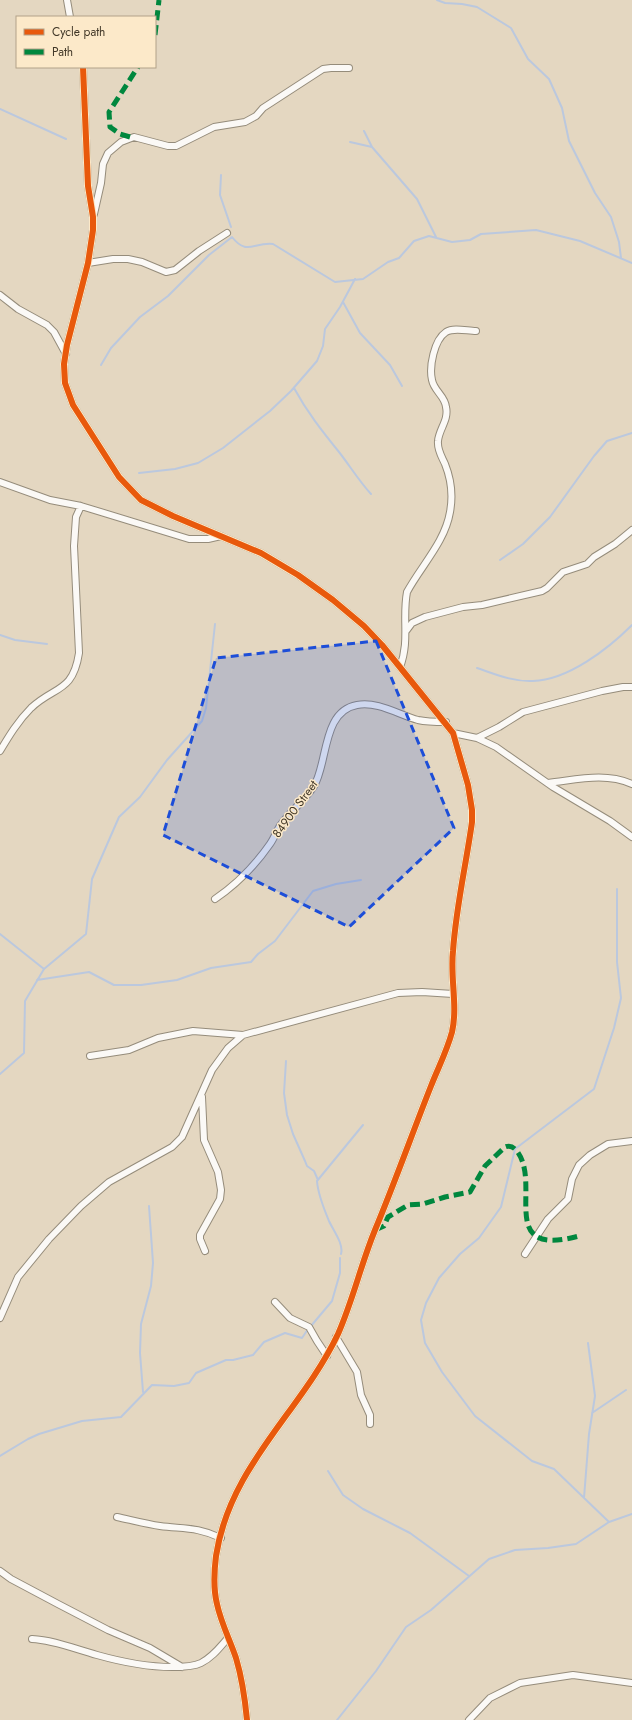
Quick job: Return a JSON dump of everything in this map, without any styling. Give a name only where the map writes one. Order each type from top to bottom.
[{"type":"street","points":[[67,0],[70,16]]},
{"type":"street","points":[[83,68],[86,109],[88,186],[93,217],[93,230],[88,263],[66,345],[65,383],[73,405],[119,477],[129,489],[149,506],[262,553],[298,575],[333,600],[364,626],[454,733],[468,785],[472,810],[472,822],[452,952],[454,1013],[452,1031],[447,1047],[364,1259],[352,1297],[336,1337],[327,1356],[252,1462],[224,1525],[217,1554],[214,1580],[216,1603],[240,1675],[247,1720]]},
{"type":"street","points":[[93,217],[101,183],[103,164],[108,153],[120,142],[130,137],[168,146],[176,146],[214,127],[246,122],[252,119],[263,108],[323,69],[349,68]]},
{"type":"street","points":[[88,263],[113,259],[128,259],[142,262],[166,272],[175,270],[199,251],[227,233]]},
{"type":"street","points":[[0,295],[18,309],[48,326],[54,332],[66,354]]},
{"type":"street","points":[[400,667],[405,655],[405,601],[407,592],[438,545],[447,525],[452,497],[450,478],[438,449],[437,442],[447,414],[446,402],[435,388],[432,381],[435,348],[440,338],[446,332],[454,330],[476,331]]},
{"type":"street","points":[[0,482],[50,500],[81,506],[189,539],[208,539],[222,536]]},
{"type":"street","points":[[0,751],[17,724],[28,711],[67,683],[77,668],[79,653],[74,546],[76,517],[81,506]]},
{"type":"street","points":[[406,631],[412,624],[425,617],[457,609],[482,605],[547,588],[563,572],[587,564],[594,557],[615,544],[632,530]]},
{"type":"street","points":[[477,738],[499,727],[523,712],[602,691],[632,687]]},
{"type":"street","name":"84900 Street","points":[[215,899],[234,886],[246,875],[267,848],[281,825],[314,786],[318,777],[328,738],[338,717],[347,709],[356,705],[369,704],[419,720],[446,722]]},
{"type":"street","points":[[454,733],[477,738],[496,747],[548,784],[632,837]]},
{"type":"street","points":[[548,784],[601,777],[622,779],[632,784]]},
{"type":"street","points":[[90,1056],[129,1050],[158,1038],[193,1032],[243,1035],[398,993],[422,992],[453,994]]},
{"type":"street","points":[[0,1318],[18,1277],[49,1239],[99,1189],[122,1174],[172,1147],[182,1137],[212,1070],[232,1044],[243,1035]]},
{"type":"street","points":[[202,1093],[204,1140],[218,1172],[221,1190],[220,1199],[200,1235],[205,1251]]},
{"type":"street","points":[[526,1254],[548,1219],[568,1199],[572,1180],[579,1166],[590,1155],[608,1144],[632,1141]]},
{"type":"street","points":[[275,1302],[290,1318],[309,1327],[327,1356]]},
{"type":"street","points":[[336,1337],[357,1372],[361,1395],[370,1416],[370,1424]]},
{"type":"street","points":[[117,1517],[161,1526],[195,1528],[221,1538]]},
{"type":"street","points":[[0,1571],[11,1579],[58,1604],[108,1630],[150,1648],[182,1667]]},
{"type":"street","points":[[32,1639],[48,1641],[98,1656],[142,1666],[182,1667],[200,1664],[208,1659],[228,1638]]},
{"type":"street","points":[[469,1720],[490,1698],[520,1683],[573,1675],[632,1683]]},
{"type":"highlighted area","points":[[376,641],[454,828],[349,927],[163,835],[216,658]]},
{"type":"waterway","points":[[437,0],[445,3],[477,7],[511,28],[528,59],[549,79],[562,108],[569,141],[595,193],[611,217],[619,242],[621,258]]},
{"type":"waterway","points":[[0,109],[66,139]]},
{"type":"waterway","points":[[364,131],[372,147],[417,199],[436,237]]},
{"type":"waterway","points":[[350,142],[372,147]]},
{"type":"waterway","points":[[221,175],[220,195],[231,227]]},
{"type":"waterway","points":[[101,365],[111,348],[140,317],[168,296],[209,255],[232,237],[237,243],[246,247],[273,244],[335,282],[363,279],[388,262],[399,258],[414,241],[429,236],[452,242],[470,240],[481,234],[536,230],[580,241],[632,263]]},
{"type":"waterway","points":[[139,473],[175,469],[198,463],[223,448],[270,411],[291,391],[317,361],[323,346],[325,329],[340,307],[355,279]]},
{"type":"waterway","points":[[343,302],[360,333],[390,365],[402,386]]},
{"type":"waterway","points":[[294,388],[315,421],[371,494]]},
{"type":"waterway","points":[[500,560],[523,544],[550,517],[594,456],[607,441],[632,433]]},
{"type":"waterway","points":[[0,1074],[24,1053],[25,1001],[44,969],[86,934],[92,879],[119,817],[140,797],[167,760],[202,721],[206,708],[215,624]]},
{"type":"waterway","points":[[477,668],[518,680],[533,681],[546,679],[560,675],[587,662],[611,644],[632,625]]},
{"type":"waterway","points":[[0,635],[15,640],[47,644]]},
{"type":"waterway","points":[[37,980],[89,972],[114,985],[141,985],[177,980],[211,968],[251,962],[258,954],[275,941],[313,891],[336,884],[361,880]]},
{"type":"waterway","points":[[609,1522],[554,1469],[532,1461],[475,1416],[442,1372],[425,1343],[421,1320],[426,1303],[439,1278],[460,1254],[479,1238],[501,1207],[515,1149],[594,1089],[614,1028],[621,998],[617,962],[617,889]]},
{"type":"waterway","points":[[0,934],[44,969]]},
{"type":"waterway","points":[[286,1061],[284,1093],[287,1115],[293,1134],[307,1166],[314,1171],[318,1180]]},
{"type":"waterway","points":[[341,1254],[342,1250],[340,1242],[323,1207],[317,1181],[363,1125]]},
{"type":"waterway","points":[[143,1392],[140,1353],[141,1324],[151,1286],[153,1263],[149,1206]]},
{"type":"waterway","points":[[311,1326],[332,1301],[340,1273],[340,1258]]},
{"type":"waterway","points":[[0,1456],[39,1434],[82,1421],[121,1417],[152,1385],[174,1386],[189,1383],[196,1373],[226,1360],[233,1360],[253,1355],[264,1342],[285,1333],[302,1338],[308,1329]]},
{"type":"waterway","points":[[584,1498],[589,1434],[595,1396],[588,1343]]},
{"type":"waterway","points":[[592,1413],[626,1390]]},
{"type":"waterway","points":[[328,1471],[343,1495],[363,1509],[410,1533],[469,1576]]},
{"type":"waterway","points":[[337,1720],[376,1671],[406,1627],[431,1610],[489,1559],[515,1550],[548,1548],[576,1544],[609,1522],[632,1514]]},
{"type":"marked path","points":[[156,26],[159,0]]},
{"type":"marked path","points":[[130,137],[120,134],[110,127],[109,112],[137,68]]},
{"type":"marked path","points":[[375,1230],[384,1226],[388,1217],[408,1205],[423,1204],[445,1197],[470,1192],[485,1166],[505,1147],[510,1146],[516,1150],[523,1164],[526,1181],[526,1214],[529,1228],[537,1237],[553,1240],[579,1236]]},
{"type":"cycle path","points":[[83,68],[88,186],[93,217],[93,230],[88,263],[67,345],[64,364],[65,383],[73,405],[119,477],[141,500],[173,516],[261,553],[298,575],[333,600],[364,626],[382,645],[453,733],[468,785],[472,810],[472,822],[454,935],[452,961],[454,1022],[448,1046],[370,1243],[338,1334],[323,1362],[251,1466],[236,1494],[224,1524],[216,1556],[214,1586],[217,1604],[238,1666],[247,1720]]}]
